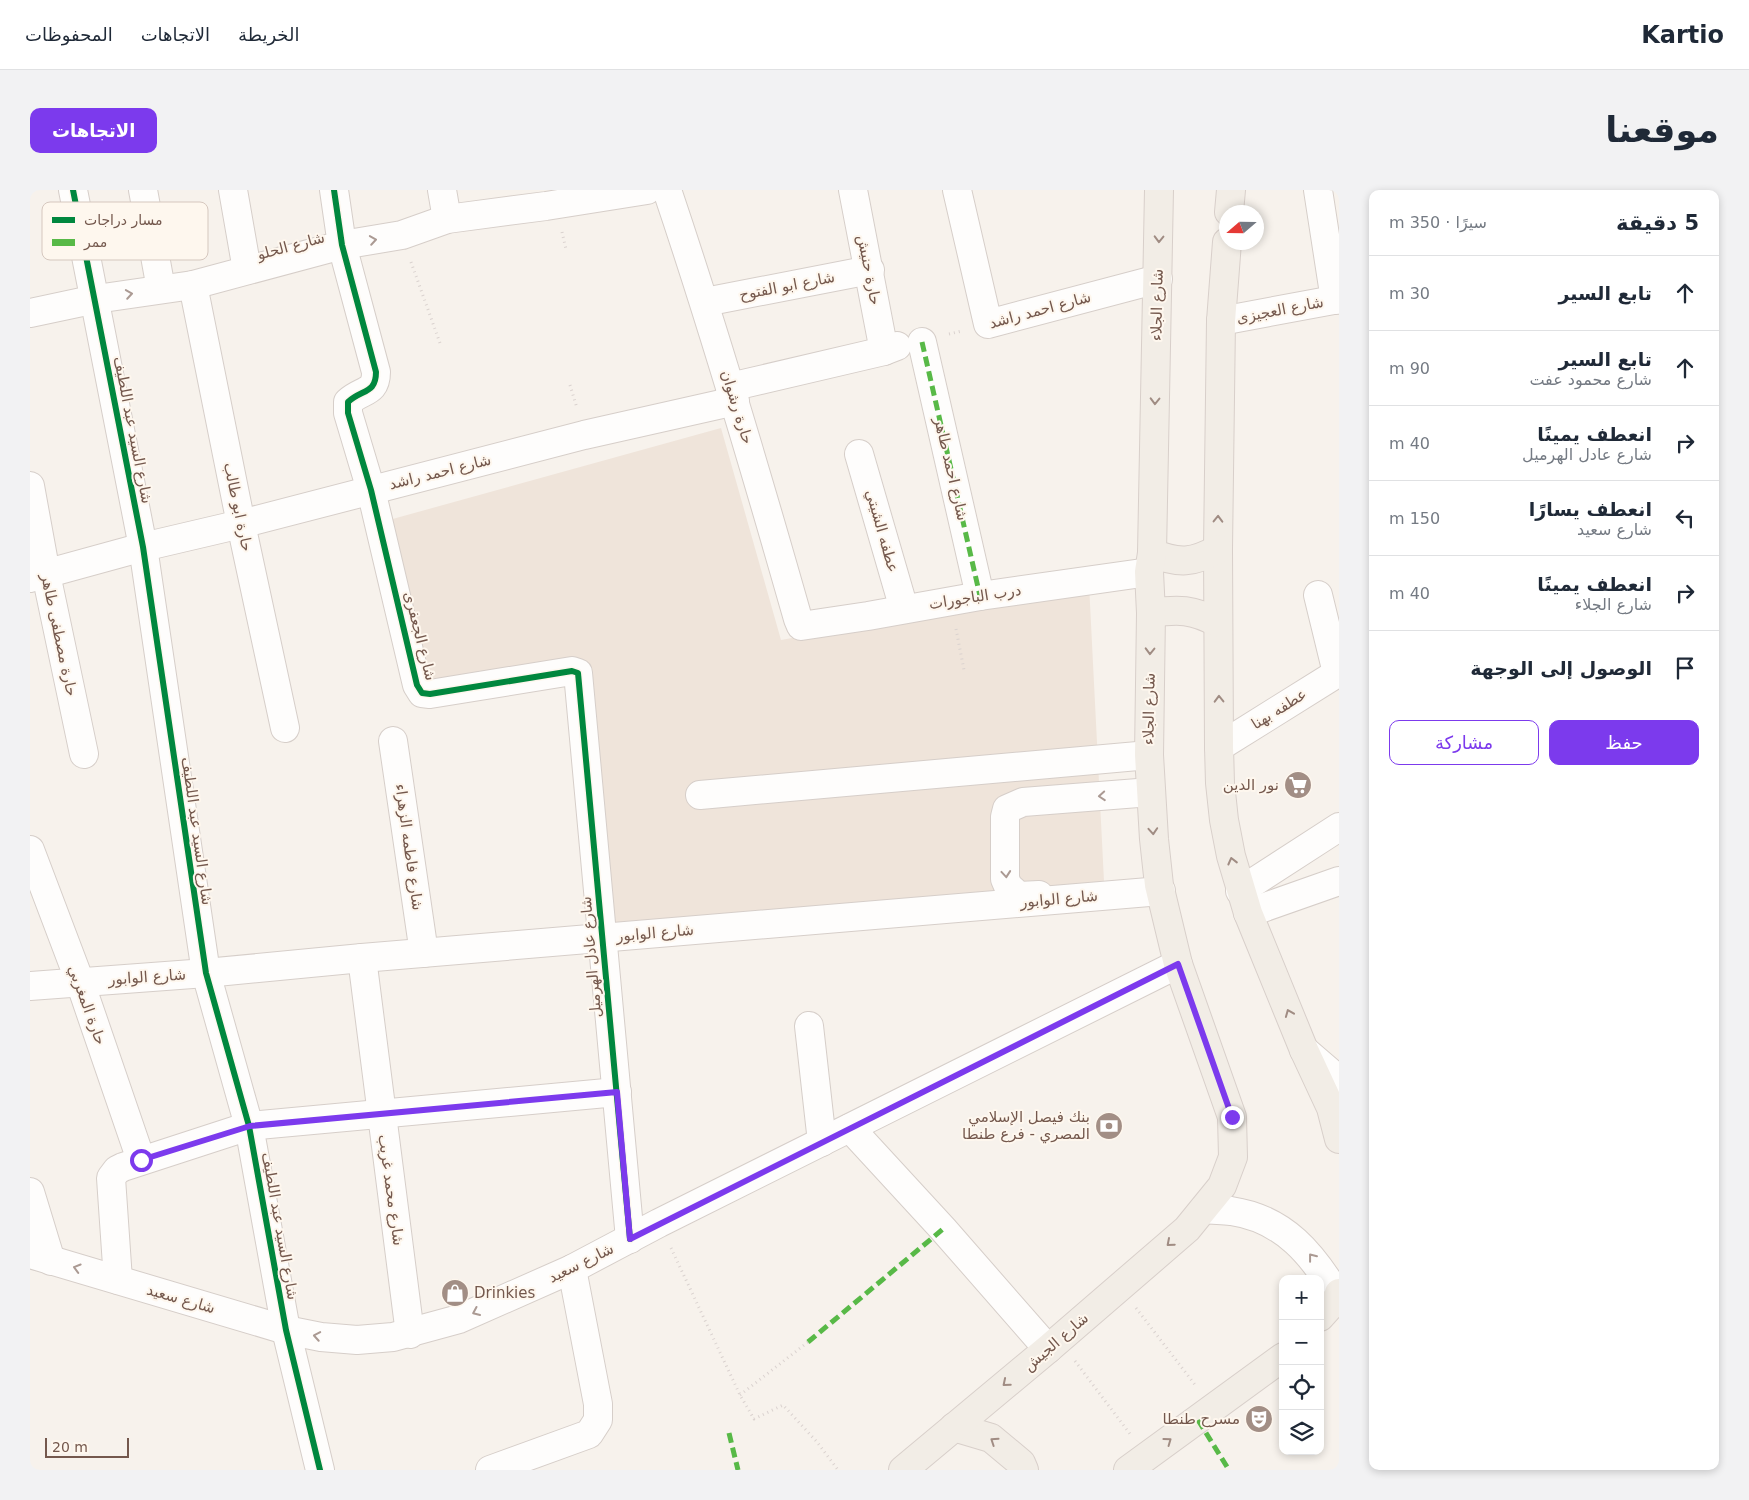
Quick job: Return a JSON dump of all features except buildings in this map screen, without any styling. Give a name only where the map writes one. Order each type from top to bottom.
[{"type":"main road","name":"شارع الجلاء","points":[[1159,190],[1150,563],[1149,756],[1160,888],[1178,964],[1232,1117],[1233,1158],[1222,1186],[1204,1209]]},
{"type":"main road","points":[[1230,205],[1231,190]]},
{"type":"main road","points":[[1226,250],[1221,321],[1218,549],[1219,746],[1224,820],[1231,856],[1244,902],[1304,1050],[1331,1108],[1339,1139]]},
{"type":"main road","points":[[1150,563],[1168,560],[1186,561],[1202,557],[1218,549]]},
{"type":"main road","points":[[1151,613],[1175,610],[1188,611],[1204,615],[1218,622]]},
{"type":"main road","name":"شارع الجيش","points":[[903,1470],[1187,1229],[1204,1209]]},
{"type":"main road","points":[[1324,1313],[1339,1297],[1339,1293]]},
{"type":"main road","points":[[1138,1463],[1279,1360]]},
{"type":"main road","points":[[954,1427],[991,1438],[1021,1463],[1024,1470]]},
{"type":"street","points":[[233,190],[247,270]]},
{"type":"street","points":[[334,190],[342,245],[376,372],[376,383],[371,389],[354,396],[348,402],[348,413],[371,490]]},
{"type":"street","points":[[442,190],[447,219]]},
{"type":"street","name":"شارع الحلو","points":[[30,313],[96,299],[193,285],[342,245],[402,235],[447,219],[544,198],[647,190]]},
{"type":"street","name":"حارة رشوان","points":[[667,190],[705,302],[798,618],[802,626]]},
{"type":"street","name":"حارة حنيش","points":[[854,190],[870,270],[901,346]]},
{"type":"street","points":[[957,190],[988,324]]},
{"type":"street","points":[[1318,190],[1337,300]]},
{"type":"street","name":"شارع السيد عبد اللطيف","points":[[88,260],[143,546],[206,973],[250,1126],[286,1330],[320,1470]]},
{"type":"street","points":[[156,260],[161,289]]},
{"type":"street","name":"شارع ابو الفتوح","points":[[705,302],[870,270]]},
{"type":"street","name":"شارع احمد راشد","points":[[988,324],[1158,279]]},
{"type":"street","name":"حارة ابو طالب","points":[[193,285],[241,524],[285,728]]},
{"type":"street","name":"شارع العجيزى","points":[[1221,321],[1337,300]]},
{"type":"street","name":"شارع احمد راشد","points":[[38,576],[143,546],[241,524],[584,435],[901,346]]},
{"type":"street","name":"شارع احمد طاهر","points":[[901,346],[980,596]]},
{"type":"street","name":"عطفه الشيتي","points":[[859,454],[904,609]]},
{"type":"street","name":"حارة مصطفى طاهر","points":[[30,486],[38,576],[84,754]]},
{"type":"street","name":"شارع الجعفرى","points":[[371,490],[417,685],[422,693],[430,694],[572,671],[578,673]]},
{"type":"street","name":"درب الباجورات","points":[[802,626],[980,596],[1150,563]]},
{"type":"street","points":[[1318,595],[1338,673]]},
{"type":"street","name":"شارع عادل الهرميل","points":[[578,673],[630,1239]]},
{"type":"street","name":"عطفه بهنا","points":[[1219,746],[1338,673]]},
{"type":"street","name":"شارع فاطمه الزهراء","points":[[393,741],[424,953]]},
{"type":"street","points":[[700,795],[1149,756]]},
{"type":"street","points":[[1151,792],[1023,802],[1014,805],[1007,810],[1005,817],[1005,879],[1008,886],[1019,896],[1160,888]]},
{"type":"street","points":[[1244,902],[1339,827]]},
{"type":"street","name":"حارة المغربي","points":[[30,850],[80,982],[141,1160]]},
{"type":"street","points":[[1244,902],[1339,881]]},
{"type":"street","name":"شارع الوابور","points":[[30,986],[206,973],[1160,888]]},
{"type":"street","name":"شارع محمد غريب","points":[[362,958],[410,1334]]},
{"type":"street","name":"شارع سعيد","points":[[40,1257],[286,1330],[321,1338],[357,1340],[410,1334],[459,1319],[572,1269],[659,1223],[1178,964]]},
{"type":"street","points":[[809,1026],[822,1142]]},
{"type":"street","points":[[1304,1050],[1339,1080]]},
{"type":"street","points":[[118,1280],[111,1178],[117,1170],[141,1160],[250,1126],[617,1092]]},
{"type":"street","points":[[850,1128],[1053,1344]]},
{"type":"street","points":[[30,1192],[40,1257]]},
{"type":"street","points":[[1204,1209],[1233,1211],[1260,1219],[1285,1232],[1308,1251],[1339,1297]]},
{"type":"street","points":[[490,1470],[589,1434],[598,1420],[598,1404],[572,1269]]},
{"type":"path","points":[[402,235],[441,346]]},
{"type":"path","points":[[950,601],[964,670]]},
{"type":"path","points":[[659,1223],[740,1395],[754,1419],[784,1405],[838,1470]]},
{"type":"path","points":[[1120,1286],[1214,1408]]},
{"type":"path","points":[[740,1395],[808,1342]]},
{"type":"path","points":[[1053,1344],[1138,1463]]},
{"type":"shaded area","points":[[721,428],[781,640],[1089,584],[1105,901],[615,934],[583,666],[423,680],[389,520]]},
{"type":"marked path","points":[[922,342],[980,596]]},
{"type":"marked path","points":[[808,1342],[943,1229]]},
{"type":"marked path","points":[[1198,1420],[1229,1470]]},
{"type":"marked path","points":[[729,1433],[738,1470]]},
{"type":"cycle path","points":[[73,190],[75,202]]},
{"type":"cycle path","points":[[334,190],[342,245],[376,372],[374,384],[371,388],[348,402],[348,413],[371,490],[417,685],[422,693],[430,694],[572,671],[578,673],[630,1239]]},
{"type":"cycle path","points":[[87,260],[143,547],[206,973],[249,1126],[286,1330],[320,1470]]},
{"type":"place","name":"نور الدين","points":[[1298,785]]},
{"type":"place","name":"بنك فيصل الإسلامي المصري - فرع طنطا","points":[[1109,1126]]},
{"type":"place","name":"Drinkies","points":[[455,1293]]},
{"type":"place","name":"مسرح طنطا","points":[[1259,1419]]},
{"type":"route","points":[[141,1160],[250,1126],[617,1092],[630,1239],[1178,964],[1232,1117]]}]
